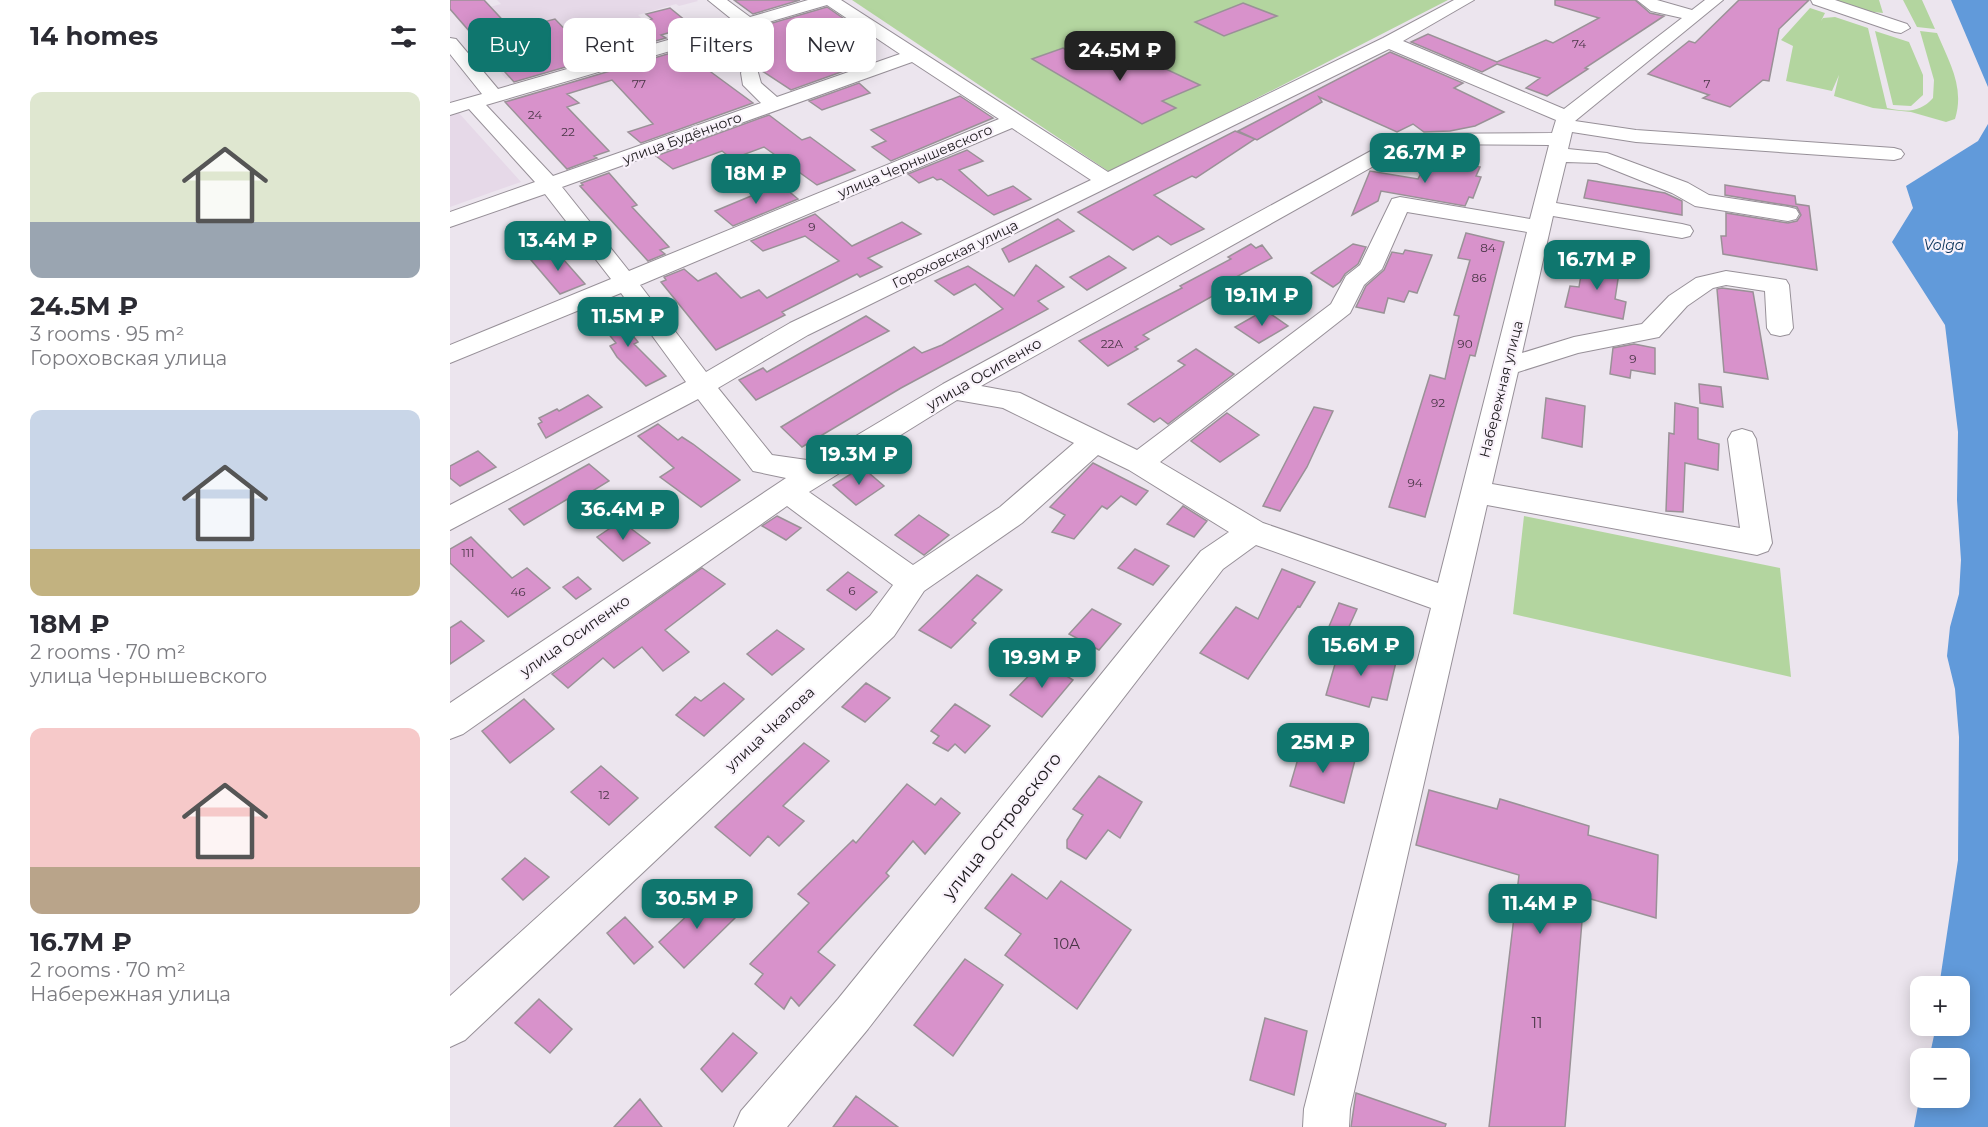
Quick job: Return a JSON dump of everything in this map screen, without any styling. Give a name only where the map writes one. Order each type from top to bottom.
[{"type":"street","points":[[716,0],[740,18]]},
{"type":"street","points":[[764,18],[826,0]]},
{"type":"street","points":[[830,0],[1107,181]]},
{"type":"street","name":"Гороховская улица","points":[[450,519],[742,364],[799,329],[1389,42],[1466,0]]},
{"type":"street","points":[[1645,0],[1657,8],[1695,16]]},
{"type":"street","points":[[1562,134],[1715,0]]},
{"type":"street","points":[[1819,0],[1901,28]]},
{"type":"street","points":[[1389,42],[1562,134],[1600,157],[1680,188],[1703,201],[1788,214]]},
{"type":"street","points":[[450,43],[472,103],[549,185],[624,281],[699,385],[763,464],[819,472]]},
{"type":"street","points":[[472,103],[668,46]]},
{"type":"street","name":"улица Будённого","points":[[450,220],[913,55]]},
{"type":"street","points":[[750,73],[752,85],[774,104]]},
{"type":"street","name":"улица Чернышевского","points":[[450,355],[1014,120]]},
{"type":"street","points":[[1562,134],[1636,136],[1894,154]]},
{"type":"street","name":"Набережная улица","points":[[1326,1127],[1327,1109],[1448,600],[1544,218],[1562,134]]},
{"type":"street","name":"улица Осипенко","points":[[450,723],[787,491],[953,390],[1409,138],[1562,134]]},
{"type":"street","points":[[1138,463],[1341,308],[1353,281],[1370,269],[1400,204],[1682,231]]},
{"type":"street","points":[[1506,367],[1574,345],[1650,331],[1678,301],[1705,283],[1726,278],[1777,285],[1780,327]]},
{"type":"street","points":[[953,390],[1010,400],[1138,463],[1252,531],[1448,600]]},
{"type":"street","points":[[1475,492],[1757,543],[1742,439]]},
{"type":"street","name":"улица Чкалова","points":[[450,1025],[882,626],[913,582],[1011,515],[1094,442]]},
{"type":"street","points":[[787,491],[913,582]]},
{"type":"street","name":"улица Островского","points":[[757,1127],[853,1014],[1212,560],[1252,531]]},
{"type":"shaded area","points":[[497,0],[698,1],[679,6],[676,4],[638,15],[641,18],[563,18],[563,62],[551,66],[551,18],[468,18],[468,32],[455,16],[501,4]]},
{"type":"shaded area","points":[[500,72],[530,72],[506,79]]},
{"type":"shaded area","points":[[458,112],[521,182],[450,207],[450,114]]},
{"type":"green space","points":[[852,0],[1448,0],[1111,173]]},
{"type":"green space","points":[[1832,0],[1879,0],[1883,13],[1865,11]]},
{"type":"green space","points":[[1903,0],[1922,0],[1935,29],[1917,27]]},
{"type":"green space","points":[[1810,8],[1825,13],[1821,21],[1823,18],[1835,17],[1868,28],[1887,108],[1906,111],[1917,109],[1933,98],[1934,80],[1920,31],[1937,33],[1957,85],[1958,107],[1955,119],[1946,122],[1911,112],[1873,108],[1834,96],[1839,75],[1832,91],[1786,81],[1793,46],[1781,40]]},
{"type":"green space","points":[[1875,31],[1909,42],[1923,75],[1923,95],[1911,106],[1893,105]]},
{"type":"green space","points":[[1524,516],[1780,568],[1791,677],[1513,614]]},
{"type":"water","points":[[1951,0],[1988,0],[1988,87]]},
{"type":"water","name":"Volga","points":[[1988,124],[1988,1127],[1914,1127],[1918,1108],[1970,1108],[1970,1048],[1931,1048],[1934,1036],[1970,1036],[1970,976],[1941,976],[1958,860],[1959,737],[1955,689],[1947,656],[1950,627],[1959,594],[1961,560],[1957,500],[1958,432],[1945,325],[1892,242],[1913,208],[1906,186],[1978,141]]},
{"type":"building","points":[[450,0],[484,0],[501,18],[468,18],[468,30],[450,9]]},
{"type":"building","points":[[734,0],[800,0],[753,14]]},
{"type":"building","points":[[1555,0],[1635,0],[1650,13],[1664,16],[1547,96],[1526,88],[1540,78],[1497,64],[1482,72],[1411,42],[1428,34],[1497,62],[1546,40],[1553,43],[1599,18],[1555,5]]},
{"type":"building","points":[[1739,0],[1809,0],[1779,29],[1769,81],[1763,80],[1730,107],[1703,98],[1709,95],[1648,74],[1689,41],[1695,43]]},
{"type":"building","points":[[1243,3],[1277,16],[1224,36],[1195,22]]},
{"type":"building","points":[[827,7],[843,18],[789,18]]},
{"type":"building","points":[[670,8],[682,18],[668,18],[668,33],[661,35],[666,38],[656,41],[656,18],[651,18],[646,14]]},
{"type":"building","points":[[555,19],[563,27],[563,68],[551,71],[551,20]]},
{"type":"building","points":[[786,19],[786,72],[841,72],[791,90],[764,72],[774,72],[774,23]]},
{"type":"building","points":[[1063,48],[1080,58],[1104,49],[1137,66],[1149,61],[1200,85],[1162,101],[1176,108],[1142,124],[1032,59]]},
{"type":"building","points":[[1390,52],[1463,83],[1454,88],[1504,112],[1475,126],[1450,131],[1424,132],[1413,124],[1397,132],[1319,97],[1322,102],[1257,140],[1238,131]]},
{"type":"building","points":[[668,54],[668,72],[711,72],[753,103],[641,143],[628,132],[653,124],[612,80],[567,94],[579,103],[567,107],[609,151],[567,169],[505,102],[607,72],[656,72],[656,57]]},
{"type":"building","points":[[505,72],[549,72],[514,82]]},
{"type":"building","points":[[859,83],[870,93],[822,110],[809,101]]},
{"type":"building","points":[[960,96],[993,118],[891,161],[872,147],[886,141],[871,130]]},
{"type":"building","points":[[769,115],[802,140],[810,137],[855,170],[817,185],[764,147],[732,159],[722,151],[673,169],[656,156]]},
{"type":"building","points":[[1235,131],[1255,139],[1196,178],[1192,176],[1154,195],[1204,229],[1171,245],[1158,236],[1133,250],[1078,212]]},
{"type":"building","points":[[967,150],[983,161],[959,170],[988,196],[1013,186],[1031,199],[994,215],[941,179],[937,180],[933,177],[919,183],[908,174]]},
{"type":"building","points":[[1429,157],[1480,167],[1476,176],[1481,177],[1473,198],[1469,197],[1465,206],[1381,191],[1378,201],[1352,215],[1370,171],[1418,179]]},
{"type":"building","points":[[609,173],[637,205],[632,207],[669,247],[660,250],[665,254],[648,261],[580,186],[583,185],[581,183]]},
{"type":"building","points":[[1588,180],[1665,193],[1682,201],[1682,215],[1584,198]]},
{"type":"building","points":[[780,184],[798,199],[733,226],[715,211]]},
{"type":"building","points":[[1725,185],[1795,196],[1796,204],[1809,206],[1817,270],[1723,254],[1721,236],[1726,236],[1726,213],[1788,223],[1797,221],[1801,215],[1797,207],[1725,195]]},
{"type":"building","points":[[815,214],[852,246],[902,222],[921,234],[868,258],[882,267],[860,277],[857,274],[782,312],[785,315],[716,350],[661,282],[666,280],[664,277],[684,269],[698,281],[716,273],[741,298],[759,290],[767,298],[839,261],[805,236],[763,251],[751,241]]},
{"type":"building","points":[[1058,219],[1074,231],[1009,262],[1002,249]]},
{"type":"building","points":[[1466,233],[1504,242],[1475,356],[1470,355],[1425,517],[1389,507],[1430,375],[1445,379],[1459,316],[1454,315],[1470,260],[1458,258]]},
{"type":"building","points":[[1251,244],[1256,248],[1262,245],[1272,258],[1221,285],[1227,288],[1143,335],[1149,339],[1135,347],[1138,349],[1108,366],[1079,341],[1182,288],[1180,286],[1231,259],[1228,257]]},
{"type":"building","points":[[1353,244],[1366,247],[1358,264],[1333,287],[1311,273]]},
{"type":"building","points":[[1405,250],[1432,255],[1417,293],[1409,291],[1404,302],[1388,298],[1384,313],[1356,307],[1366,286],[1384,270],[1392,252],[1403,254]]},
{"type":"building","points":[[556,251],[585,284],[560,294],[531,260]]},
{"type":"building","points":[[1109,256],[1126,268],[1087,290],[1070,277]]},
{"type":"building","points":[[1594,261],[1620,266],[1615,299],[1626,302],[1623,319],[1565,307],[1570,286],[1579,287],[1583,263],[1593,265]]},
{"type":"building","points":[[1036,265],[1064,287],[1038,301],[1048,309],[901,388],[802,447],[781,427],[914,347],[922,353],[942,345],[1003,309],[975,284],[954,295],[935,281],[968,266],[1014,296]]},
{"type":"building","points":[[1717,289],[1753,292],[1768,379],[1724,372]]},
{"type":"building","points":[[609,306],[638,342],[634,344],[666,376],[646,386],[617,357],[610,346],[616,343],[592,314]]},
{"type":"building","points":[[1265,310],[1288,326],[1259,343],[1235,327]]},
{"type":"building","points":[[866,316],[889,331],[756,400],[739,380],[763,368],[767,372]]},
{"type":"building","points":[[1634,344],[1655,348],[1655,374],[1631,370],[1630,378],[1610,374],[1613,348]]},
{"type":"building","points":[[1196,349],[1234,374],[1168,424],[1160,418],[1154,422],[1128,404],[1185,365],[1178,361]]},
{"type":"building","points":[[1699,384],[1721,387],[1723,407],[1700,403]]},
{"type":"building","points":[[588,395],[602,407],[546,438],[538,424],[542,422],[539,418],[557,409],[559,411]]},
{"type":"building","points":[[1546,398],[1585,406],[1582,447],[1542,438]]},
{"type":"building","points":[[1675,403],[1698,408],[1698,439],[1719,444],[1718,470],[1685,463],[1683,512],[1666,511],[1669,433],[1674,434]]},
{"type":"building","points":[[1314,407],[1333,411],[1307,467],[1280,511],[1263,506]]},
{"type":"building","points":[[1227,413],[1259,435],[1220,462],[1191,441]]},
{"type":"building","points":[[658,424],[678,440],[682,437],[693,444],[740,480],[701,507],[660,477],[674,468],[638,436]]},
{"type":"building","points":[[478,451],[496,467],[460,486],[450,478],[450,466]]},
{"type":"building","points":[[1093,463],[1148,491],[1136,505],[1121,496],[1107,509],[1102,506],[1074,539],[1052,532],[1065,515],[1050,507]]},
{"type":"building","points":[[589,464],[609,481],[581,498],[576,494],[524,525],[509,509]]},
{"type":"building","points":[[862,467],[884,486],[856,505],[833,485]]},
{"type":"building","points":[[1183,506],[1207,521],[1194,537],[1167,524]]},
{"type":"building","points":[[919,515],[949,535],[924,555],[895,535]]},
{"type":"building","points":[[777,516],[801,528],[786,540],[762,526]]},
{"type":"building","points":[[621,521],[650,543],[623,561],[597,537]]},
{"type":"building","points":[[471,537],[512,578],[527,568],[550,588],[508,617],[450,563],[450,549]]},
{"type":"building","points":[[1135,549],[1169,566],[1153,585],[1118,568]]},
{"type":"building","points":[[702,568],[725,584],[665,630],[689,652],[663,671],[642,647],[614,668],[603,658],[568,688],[552,674]]},
{"type":"building","points":[[1282,569],[1315,582],[1300,607],[1298,606],[1248,679],[1200,653],[1236,607],[1258,619]]},
{"type":"building","points":[[848,572],[877,592],[856,610],[827,590]]},
{"type":"building","points":[[977,575],[1002,590],[972,620],[976,623],[951,648],[919,630]]},
{"type":"building","points":[[578,577],[591,589],[576,599],[563,587]]},
{"type":"building","points":[[1339,603],[1357,609],[1342,642],[1325,636]]},
{"type":"building","points":[[1092,609],[1121,624],[1099,650],[1069,634]]},
{"type":"building","points":[[461,621],[484,641],[450,664],[450,628]]},
{"type":"building","points":[[777,630],[804,649],[772,675],[747,654]]},
{"type":"building","points":[[1340,647],[1396,662],[1387,700],[1372,697],[1369,707],[1326,695]]},
{"type":"building","points":[[1043,661],[1073,680],[1042,717],[1010,695]]},
{"type":"building","points":[[724,683],[744,699],[704,736],[676,715],[695,697],[701,701]]},
{"type":"building","points":[[866,683],[890,698],[865,722],[842,707]]},
{"type":"building","points":[[524,699],[554,729],[510,763],[482,731]]},
{"type":"building","points":[[955,704],[990,726],[965,753],[955,744],[948,751],[933,743],[939,736],[931,731]]},
{"type":"building","points":[[804,743],[829,761],[783,806],[804,821],[779,846],[768,836],[750,856],[715,827]]},
{"type":"building","points":[[1302,745],[1355,760],[1344,803],[1290,786]]},
{"type":"building","points":[[601,766],[638,798],[609,825],[571,792]]},
{"type":"building","points":[[1099,776],[1142,802],[1120,838],[1108,830],[1086,859],[1067,848],[1067,840],[1083,815],[1073,809]]},
{"type":"building","points":[[907,784],[935,805],[941,798],[960,813],[925,854],[913,841],[886,873],[889,876],[818,952],[835,965],[799,1006],[791,997],[784,1009],[755,984],[763,974],[750,964],[809,903],[798,894],[853,840],[856,843]]},
{"type":"building","points":[[1429,790],[1497,809],[1500,799],[1589,826],[1588,835],[1658,855],[1656,918],[1584,897],[1565,1127],[1489,1127],[1519,875],[1416,845]]},
{"type":"building","points":[[525,858],[549,877],[523,900],[502,879]]},
{"type":"building","points":[[1012,874],[1047,899],[1061,881],[1131,930],[1077,1009],[1005,955],[1021,934],[985,908]]},
{"type":"building","points":[[710,894],[737,916],[684,968],[659,942]]},
{"type":"building","points":[[625,917],[653,947],[634,964],[607,933]]},
{"type":"building","points":[[965,959],[1003,985],[953,1056],[914,1025]]},
{"type":"building","points":[[539,999],[572,1029],[550,1053],[515,1023]]},
{"type":"building","points":[[1265,1018],[1307,1031],[1294,1095],[1250,1080]]},
{"type":"building","points":[[733,1033],[757,1053],[722,1092],[701,1069]]},
{"type":"building","points":[[1356,1093],[1446,1124],[1445,1127],[1351,1127]]},
{"type":"building","points":[[856,1096],[898,1127],[833,1127]]},
{"type":"building","points":[[640,1099],[662,1127],[614,1127]]}]
